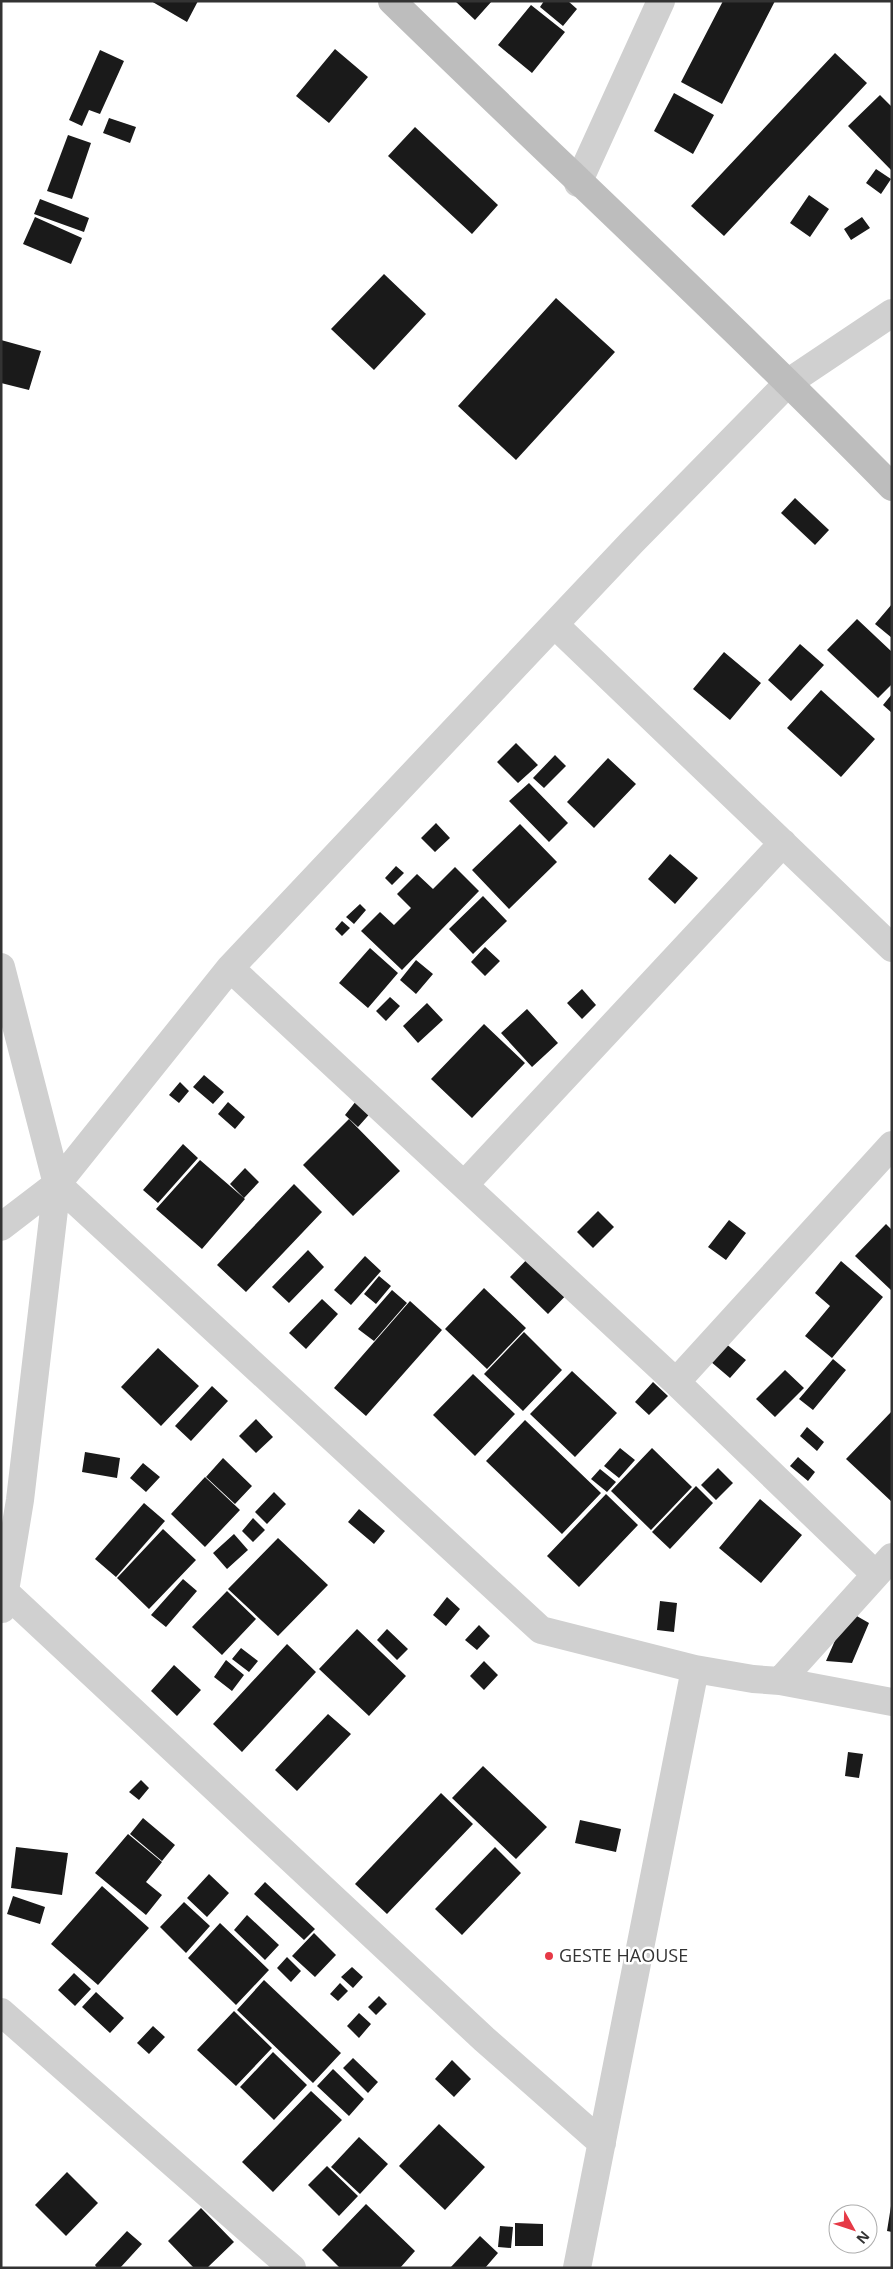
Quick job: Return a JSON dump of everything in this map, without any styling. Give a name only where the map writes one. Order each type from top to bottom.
[{"type":"street","points":[[392,1],[578,183],[789,382],[892,487]]},
{"type":"street","points":[[578,183],[661,1]]},
{"type":"street","points":[[1,1227],[57,1184],[230,968],[632,542],[789,382],[892,313]]},
{"type":"street","points":[[555,625],[892,948]]},
{"type":"street","points":[[464,1185],[783,843]]},
{"type":"street","points":[[1,967],[57,1184],[20,1500],[3,1601],[484,2039],[602,2143]]},
{"type":"street","points":[[230,968],[676,1382],[883,1566],[780,1681]]},
{"type":"street","points":[[676,1382],[892,1145]]},
{"type":"street","points":[[57,1184],[542,1630],[695,1669],[753,1680],[780,1681],[892,1702]]},
{"type":"street","points":[[577,2268],[695,1669]]},
{"type":"street","points":[[1,2012],[292,2268]]},
{"type":"building","points":[[151,1],[198,1],[187,22]]},
{"type":"building","points":[[455,1],[492,1],[475,20]]},
{"type":"building","points":[[544,1],[568,1],[577,9],[563,26],[540,7]]},
{"type":"building","points":[[723,1],[775,1],[722,104],[681,82]]},
{"type":"building","points":[[531,5],[565,32],[532,73],[498,45]]},
{"type":"building","points":[[335,49],[368,77],[329,123],[296,96]]},
{"type":"building","points":[[100,50],[124,61],[100,114],[89,110],[82,126],[69,120]]},
{"type":"building","points":[[835,53],[867,83],[724,236],[691,206]]},
{"type":"building","points":[[674,93],[714,115],[693,154],[654,131]]},
{"type":"building","points":[[880,95],[892,107],[892,171],[848,126]]},
{"type":"building","points":[[109,118],[136,127],[130,143],[103,133]]},
{"type":"building","points":[[415,127],[498,205],[472,234],[388,156]]},
{"type":"building","points":[[68,135],[91,143],[72,199],[47,191]]},
{"type":"building","points":[[876,169],[891,179],[881,194],[866,183]]},
{"type":"building","points":[[809,195],[829,209],[810,237],[790,223]]},
{"type":"building","points":[[40,199],[89,218],[84,232],[34,214]]},
{"type":"building","points":[[35,217],[82,238],[71,264],[23,244]]},
{"type":"building","points":[[862,217],[870,228],[851,240],[844,229]]},
{"type":"building","points":[[384,274],[426,314],[374,370],[331,329]]},
{"type":"building","points":[[556,298],[615,352],[516,460],[458,406]]},
{"type":"building","points":[[1,340],[41,351],[29,390],[1,383]]},
{"type":"building","points":[[795,498],[829,530],[815,545],[781,513]]},
{"type":"building","points":[[892,604],[892,638],[875,624]]},
{"type":"building","points":[[857,619],[892,652],[892,684],[878,698],[827,650]]},
{"type":"building","points":[[800,644],[824,665],[791,701],[768,680]]},
{"type":"building","points":[[724,652],[761,683],[730,720],[693,689]]},
{"type":"building","points":[[821,690],[875,739],[841,777],[787,728]]},
{"type":"building","points":[[892,694],[892,713],[883,705]]},
{"type":"building","points":[[516,743],[538,765],[518,783],[497,762]]},
{"type":"building","points":[[555,755],[566,766],[544,788],[533,778]]},
{"type":"building","points":[[608,758],[636,784],[594,828],[567,802]]},
{"type":"building","points":[[529,783],[568,823],[549,842],[509,801]]},
{"type":"building","points":[[436,823],[450,838],[435,852],[421,838]]},
{"type":"building","points":[[520,824],[557,862],[509,909],[472,870]]},
{"type":"building","points":[[670,854],[698,878],[675,904],[648,879]]},
{"type":"building","points":[[396,866],[404,873],[392,885],[385,878]]},
{"type":"building","points":[[455,867],[479,891],[402,970],[361,931],[380,912],[394,925],[411,908],[397,894],[417,874],[433,889]]},
{"type":"building","points":[[483,896],[507,921],[473,954],[449,929]]},
{"type":"building","points":[[360,904],[366,910],[354,924],[346,917]]},
{"type":"building","points":[[342,921],[350,928],[342,936],[335,929]]},
{"type":"building","points":[[485,947],[500,961],[485,976],[471,962]]},
{"type":"building","points":[[370,948],[398,973],[368,1008],[339,983]]},
{"type":"building","points":[[416,960],[433,974],[416,994],[400,980]]},
{"type":"building","points":[[582,989],[596,1005],[582,1019],[567,1003]]},
{"type":"building","points":[[390,997],[400,1006],[386,1021],[376,1011]]},
{"type":"building","points":[[427,1003],[443,1020],[418,1043],[403,1026]]},
{"type":"building","points":[[527,1009],[558,1043],[532,1067],[501,1033]]},
{"type":"building","points":[[484,1024],[525,1063],[472,1118],[431,1079]]},
{"type":"building","points":[[204,1075],[224,1092],[213,1104],[193,1087]]},
{"type":"building","points":[[180,1082],[189,1091],[179,1103],[169,1095]]},
{"type":"building","points":[[360,1096],[374,1109],[358,1127],[345,1115]]},
{"type":"building","points":[[228,1102],[245,1117],[235,1129],[218,1114]]},
{"type":"building","points":[[349,1119],[400,1171],[353,1216],[303,1165]]},
{"type":"building","points":[[183,1144],[198,1158],[158,1203],[143,1190]]},
{"type":"building","points":[[200,1160],[245,1199],[202,1249],[156,1209]]},
{"type":"building","points":[[245,1168],[259,1182],[244,1198],[230,1184]]},
{"type":"building","points":[[294,1184],[322,1212],[246,1292],[217,1265]]},
{"type":"building","points":[[598,1211],[614,1227],[593,1248],[577,1232]]},
{"type":"building","points":[[729,1220],[746,1233],[726,1260],[708,1247]]},
{"type":"building","points":[[886,1224],[892,1230],[892,1291],[855,1256]]},
{"type":"building","points":[[308,1250],[324,1267],[289,1303],[272,1287]]},
{"type":"building","points":[[534,1252],[573,1288],[548,1314],[510,1277]]},
{"type":"building","points":[[365,1256],[381,1271],[351,1305],[334,1290]]},
{"type":"building","points":[[841,1261],[883,1297],[832,1358],[805,1336],[830,1306],[815,1293]]},
{"type":"building","points":[[379,1276],[391,1286],[376,1304],[364,1294]]},
{"type":"building","points":[[484,1288],[526,1328],[487,1369],[445,1329]]},
{"type":"building","points":[[392,1290],[407,1303],[374,1341],[358,1329]]},
{"type":"building","points":[[322,1299],[338,1314],[306,1349],[289,1333]]},
{"type":"building","points":[[410,1301],[442,1330],[366,1416],[334,1388]]},
{"type":"building","points":[[524,1332],[562,1370],[523,1411],[484,1374]]},
{"type":"building","points":[[725,1343],[746,1360],[730,1378],[710,1361]]},
{"type":"building","points":[[158,1348],[199,1386],[161,1426],[121,1387]]},
{"type":"building","points":[[833,1359],[846,1370],[813,1410],[799,1399]]},
{"type":"building","points":[[785,1370],[804,1388],[775,1417],[756,1399]]},
{"type":"building","points":[[572,1371],[617,1413],[575,1457],[530,1414]]},
{"type":"building","points":[[473,1374],[515,1414],[475,1456],[433,1415]]},
{"type":"building","points":[[653,1382],[668,1396],[649,1415],[635,1402]]},
{"type":"building","points":[[212,1386],[228,1401],[191,1441],[175,1426]]},
{"type":"building","points":[[892,1411],[892,1502],[846,1459]]},
{"type":"building","points":[[256,1419],[273,1437],[256,1453],[239,1436]]},
{"type":"building","points":[[525,1420],[601,1493],[562,1534],[486,1461]]},
{"type":"building","points":[[807,1427],[824,1442],[817,1451],[800,1436]]},
{"type":"building","points":[[620,1448],[635,1460],[619,1478],[604,1466]]},
{"type":"building","points":[[652,1448],[692,1487],[651,1530],[611,1491]]},
{"type":"building","points":[[85,1452],[120,1458],[117,1478],[82,1472]]},
{"type":"building","points":[[798,1457],[815,1472],[808,1481],[790,1466]]},
{"type":"building","points":[[223,1458],[252,1486],[235,1504],[206,1477]]},
{"type":"building","points":[[143,1463],[160,1477],[146,1492],[130,1478]]},
{"type":"building","points":[[718,1468],[733,1483],[716,1500],[701,1485]]},
{"type":"building","points":[[600,1469],[616,1482],[607,1492],[591,1479]]},
{"type":"building","points":[[205,1477],[240,1510],[205,1547],[171,1514]]},
{"type":"building","points":[[696,1486],[713,1503],[670,1549],[652,1532]]},
{"type":"building","points":[[274,1492],[286,1504],[267,1524],[255,1512]]},
{"type":"building","points":[[606,1494],[638,1525],[579,1587],[547,1556]]},
{"type":"building","points":[[760,1499],[802,1535],[761,1583],[719,1548]]},
{"type":"building","points":[[144,1503],[165,1521],[116,1577],[95,1559]]},
{"type":"building","points":[[359,1509],[385,1531],[374,1544],[348,1522]]},
{"type":"building","points":[[253,1518],[265,1530],[253,1542],[242,1531]]},
{"type":"building","points":[[163,1529],[196,1560],[149,1609],[117,1578]]},
{"type":"building","points":[[234,1534],[248,1550],[227,1569],[213,1553]]},
{"type":"building","points":[[278,1538],[328,1585],[278,1636],[228,1589]]},
{"type":"building","points":[[183,1579],[197,1591],[166,1627],[151,1615]]},
{"type":"building","points":[[227,1591],[256,1619],[222,1655],[192,1627]]},
{"type":"building","points":[[447,1597],[460,1609],[446,1626],[433,1615]]},
{"type":"building","points":[[660,1601],[677,1603],[674,1632],[657,1630]]},
{"type":"building","points":[[848,1611],[869,1623],[852,1663],[826,1661]]},
{"type":"building","points":[[479,1625],[490,1636],[477,1650],[465,1640]]},
{"type":"building","points":[[357,1629],[406,1676],[369,1716],[319,1669]]},
{"type":"building","points":[[387,1629],[408,1649],[397,1660],[377,1640]]},
{"type":"building","points":[[287,1644],[316,1672],[242,1752],[213,1724]]},
{"type":"building","points":[[241,1648],[258,1661],[249,1672],[232,1659]]},
{"type":"building","points":[[226,1660],[244,1675],[232,1691],[214,1677]]},
{"type":"building","points":[[484,1661],[498,1675],[484,1690],[470,1676]]},
{"type":"building","points":[[174,1665],[201,1690],[177,1716],[151,1691]]},
{"type":"building","points":[[328,1714],[351,1734],[297,1791],[275,1770]]},
{"type":"building","points":[[848,1752],[863,1754],[859,1778],[845,1776]]},
{"type":"building","points":[[483,1766],[547,1827],[516,1859],[452,1798]]},
{"type":"building","points":[[141,1780],[149,1788],[139,1800],[129,1792]]},
{"type":"building","points":[[441,1793],[473,1824],[387,1914],[355,1884]]},
{"type":"building","points":[[143,1818],[175,1845],[162,1861],[130,1834]]},
{"type":"building","points":[[580,1820],[621,1829],[616,1852],[575,1843]]},
{"type":"building","points":[[128,1834],[162,1862],[146,1882],[162,1895],[146,1915],[95,1873]]},
{"type":"building","points":[[16,1847],[68,1853],[62,1895],[11,1888]]},
{"type":"building","points":[[495,1847],[521,1873],[462,1935],[435,1909]]},
{"type":"building","points":[[209,1874],[229,1893],[207,1917],[187,1898]]},
{"type":"building","points":[[265,1882],[315,1929],[304,1940],[254,1894]]},
{"type":"building","points":[[102,1886],[149,1928],[98,1985],[51,1944]]},
{"type":"building","points":[[13,1896],[45,1907],[40,1924],[7,1914]]},
{"type":"building","points":[[184,1902],[210,1926],[186,1953],[160,1927]]},
{"type":"building","points":[[247,1915],[279,1945],[265,1960],[234,1930]]},
{"type":"building","points":[[220,1923],[269,1970],[236,2005],[188,1958]]},
{"type":"building","points":[[314,1933],[336,1955],[315,1977],[292,1956]]},
{"type":"building","points":[[287,1957],[301,1971],[291,1982],[277,1968]]},
{"type":"building","points":[[352,1967],[363,1977],[353,1988],[341,1977]]},
{"type":"building","points":[[74,1973],[91,1989],[75,2006],[58,1990]]},
{"type":"building","points":[[264,1980],[341,2053],[313,2083],[237,2010]]},
{"type":"building","points":[[340,1983],[348,1991],[338,2001],[330,1994]]},
{"type":"building","points":[[96,1992],[124,2018],[110,2033],[82,2007]]},
{"type":"building","points":[[379,1996],[387,2004],[376,2015],[368,2007]]},
{"type":"building","points":[[234,2011],[272,2048],[236,2086],[197,2050]]},
{"type":"building","points":[[359,2013],[371,2024],[359,2038],[347,2026]]},
{"type":"building","points":[[153,2026],[165,2037],[149,2054],[137,2043]]},
{"type":"building","points":[[273,2052],[307,2085],[274,2120],[240,2087]]},
{"type":"building","points":[[353,2058],[378,2082],[368,2093],[343,2068]]},
{"type":"building","points":[[452,2060],[471,2079],[454,2097],[435,2079]]},
{"type":"building","points":[[333,2069],[364,2099],[349,2116],[317,2086]]},
{"type":"building","points":[[311,2091],[342,2120],[273,2192],[242,2162]]},
{"type":"building","points":[[439,2124],[485,2167],[445,2210],[399,2166]]},
{"type":"building","points":[[359,2137],[388,2164],[360,2194],[331,2167]]},
{"type":"building","points":[[327,2166],[358,2196],[339,2216],[308,2185]]},
{"type":"building","points":[[67,2172],[98,2203],[66,2236],[35,2205]]},
{"type":"building","points":[[366,2204],[415,2251],[400,2268],[340,2268],[322,2250]]},
{"type":"building","points":[[892,2206],[892,2232],[887,2231]]},
{"type":"building","points":[[201,2208],[234,2242],[207,2268],[194,2268],[168,2241]]},
{"type":"building","points":[[515,2223],[543,2224],[543,2246],[515,2246]]},
{"type":"building","points":[[500,2226],[513,2227],[511,2248],[498,2247]]},
{"type":"building","points":[[127,2231],[142,2244],[120,2268],[97,2268],[95,2265]]},
{"type":"building","points":[[480,2236],[498,2253],[485,2268],[450,2268]]},
{"type":"place","name":"GESTE HAOUSE","points":[[549,1956]]}]
